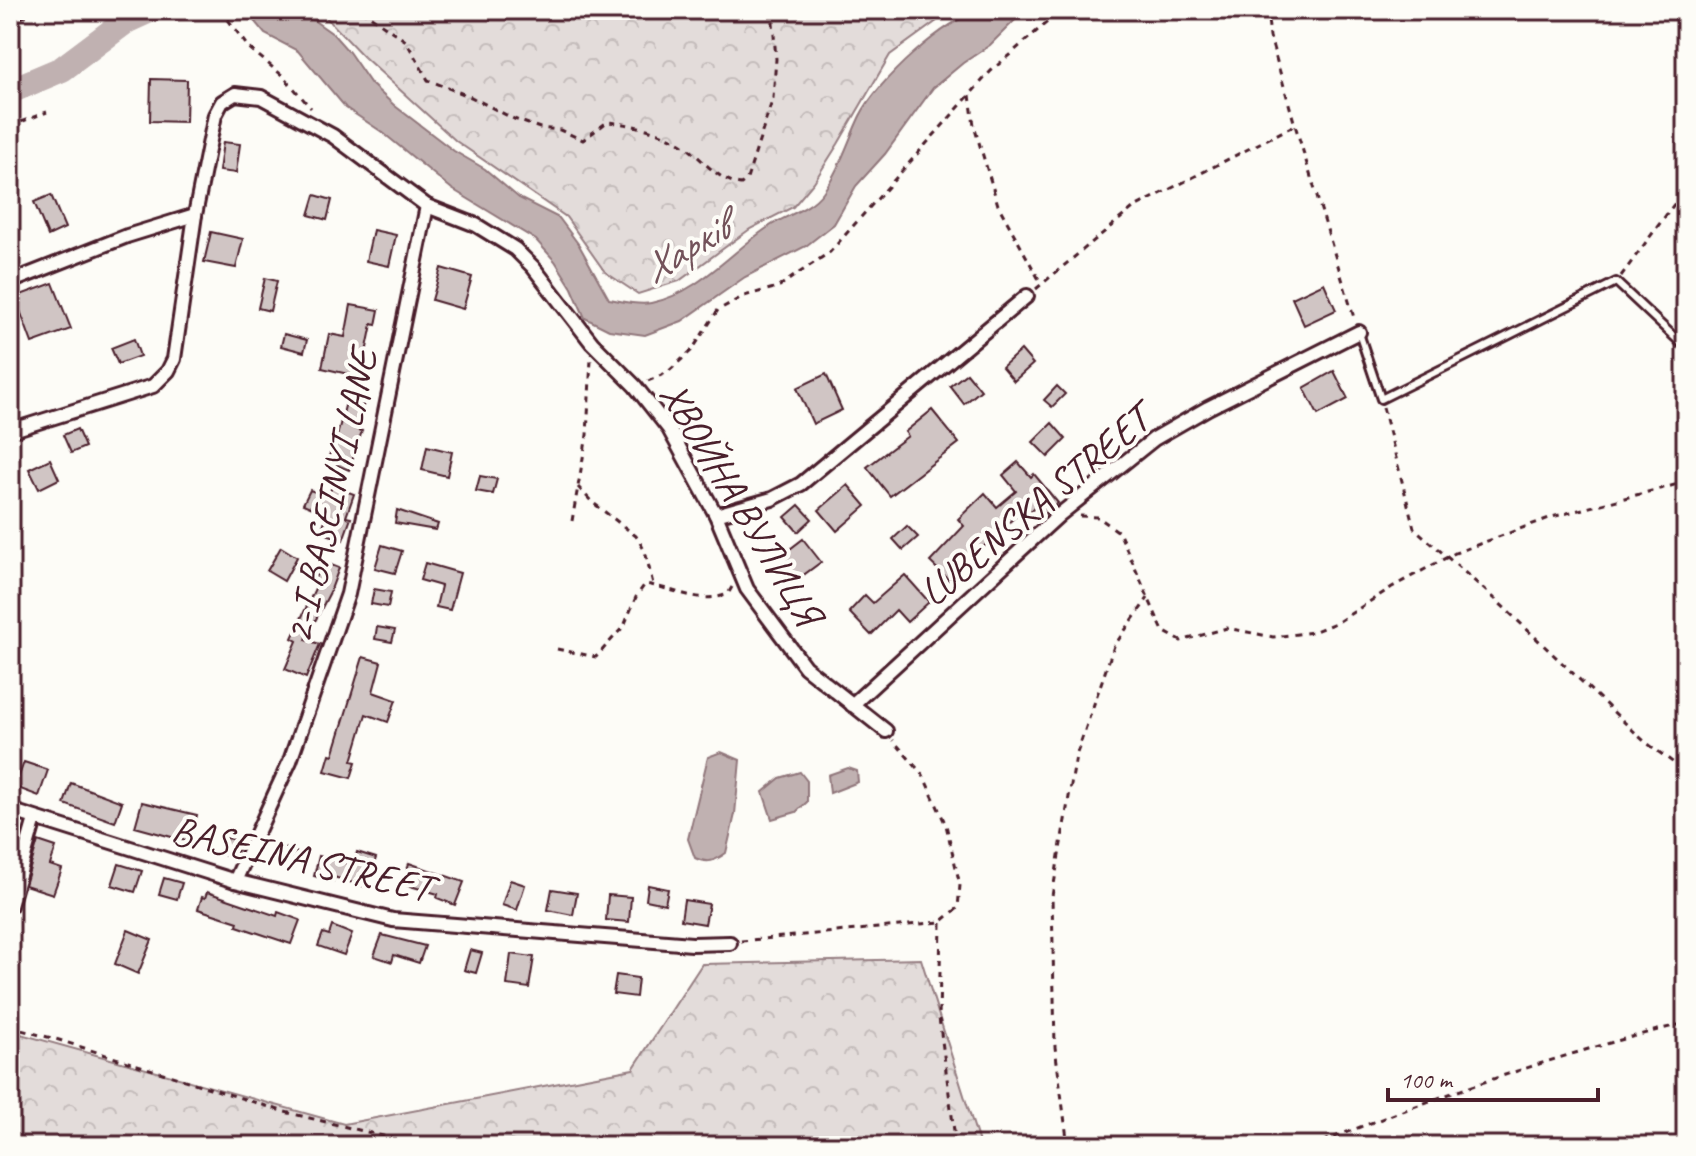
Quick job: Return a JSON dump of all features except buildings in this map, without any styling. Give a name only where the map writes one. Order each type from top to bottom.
[{"type":"street","name":"ХВОЙНА ВУЛИЦЯ","points":[[195,215],[215,115],[222,102],[235,94],[261,97],[333,136],[427,206],[476,225],[515,249],[533,267],[592,343],[635,386],[669,429],[716,515],[747,589],[805,667],[886,731]]},
{"type":"street","name":"2-I BASEINYI LANE","points":[[235,881],[290,761],[348,594],[427,206]]},
{"type":"street","points":[[10,282],[127,236],[195,215],[174,359],[168,371],[153,386],[10,431]]},
{"type":"street","points":[[716,515],[772,499],[801,484],[1027,296]]},
{"type":"street","name":"LUBENSKA STREET","points":[[852,705],[1059,515],[1154,439],[1208,408],[1359,332]]},
{"type":"street","name":"BASEINA STREET","points":[[10,810],[235,881],[393,920],[692,944],[730,943]]},
{"type":"street","points":[[10,906],[35,819]]},
{"type":"lane","points":[[1359,332],[1381,399],[1616,282],[1686,348]]},
{"type":"path","points":[[10,23],[39,10]]},
{"type":"path","points":[[221,10],[248,47],[283,76],[316,114]]},
{"type":"path","points":[[361,10],[406,41],[428,80],[514,119],[540,128],[560,130],[583,140],[607,122],[630,124],[680,142],[730,182],[741,184],[747,179],[773,98],[776,59],[772,10]]},
{"type":"path","points":[[635,386],[668,372],[692,350],[718,310],[744,296],[778,287],[830,252],[991,71],[1061,10]]},
{"type":"path","points":[[1267,10],[1270,37],[1295,125],[1359,332]]},
{"type":"path","points":[[970,95],[974,126],[998,205],[1041,283],[1133,208],[1295,125]]},
{"type":"path","points":[[10,126],[47,112]]},
{"type":"path","points":[[1616,282],[1686,188]]},
{"type":"path","points":[[572,521],[587,435],[592,343]]},
{"type":"path","points":[[1381,399],[1414,528],[1449,557],[1644,741],[1686,772]]},
{"type":"path","points":[[1059,515],[1098,517],[1119,532],[1163,631],[1181,641],[1227,628],[1273,637],[1313,632],[1338,622],[1392,587],[1449,557],[1552,517],[1686,482]]},
{"type":"path","points":[[578,487],[592,502],[636,536],[645,551],[653,585]]},
{"type":"path","points":[[557,649],[596,657],[624,626],[645,584],[715,599],[728,594],[740,573]]},
{"type":"path","points":[[1068,1146],[1055,1047],[1052,896],[1076,756],[1114,646],[1148,598]]},
{"type":"path","points":[[730,943],[941,922],[958,908],[960,885],[946,825],[923,775],[886,731]]},
{"type":"path","points":[[941,922],[939,1018],[956,1146]]},
{"type":"path","points":[[1312,1146],[1416,1104],[1686,1023]]},
{"type":"path","points":[[10,1027],[285,1112],[424,1146]]},
{"type":"green space","points":[[319,10],[952,10],[890,55],[814,182],[793,207],[750,229],[679,281],[638,294],[605,272],[566,217],[456,141],[364,57]]},
{"type":"green space","points":[[921,959],[980,1146],[10,1146],[10,1031],[344,1124],[633,1069],[702,964]]},
{"type":"shaded area","points":[[245,10],[299,10],[333,34],[371,84],[395,106],[454,151],[485,169],[519,198],[559,218],[579,245],[609,299],[641,304],[668,298],[698,282],[767,228],[817,198],[834,174],[869,102],[896,70],[931,39],[949,26],[982,10],[1025,10],[990,45],[933,88],[885,154],[856,186],[834,224],[806,246],[745,277],[682,321],[645,335],[609,330],[585,318],[572,288],[555,261],[536,240],[452,189],[382,132],[346,108],[298,51],[265,34]]},
{"type":"shaded area","points":[[721,752],[740,760],[735,814],[726,853],[715,860],[704,861],[695,858],[688,839],[708,757]]},
{"type":"shaded area","points":[[848,768],[857,771],[858,782],[830,793],[828,775]]},
{"type":"shaded area","points":[[800,772],[807,781],[807,802],[796,812],[772,819],[763,792],[780,778]]},
{"type":"waterway","points":[[10,91],[62,69],[126,21],[150,10]]},
{"type":"water label","name":"Харків","points":[[685,247]]}]
